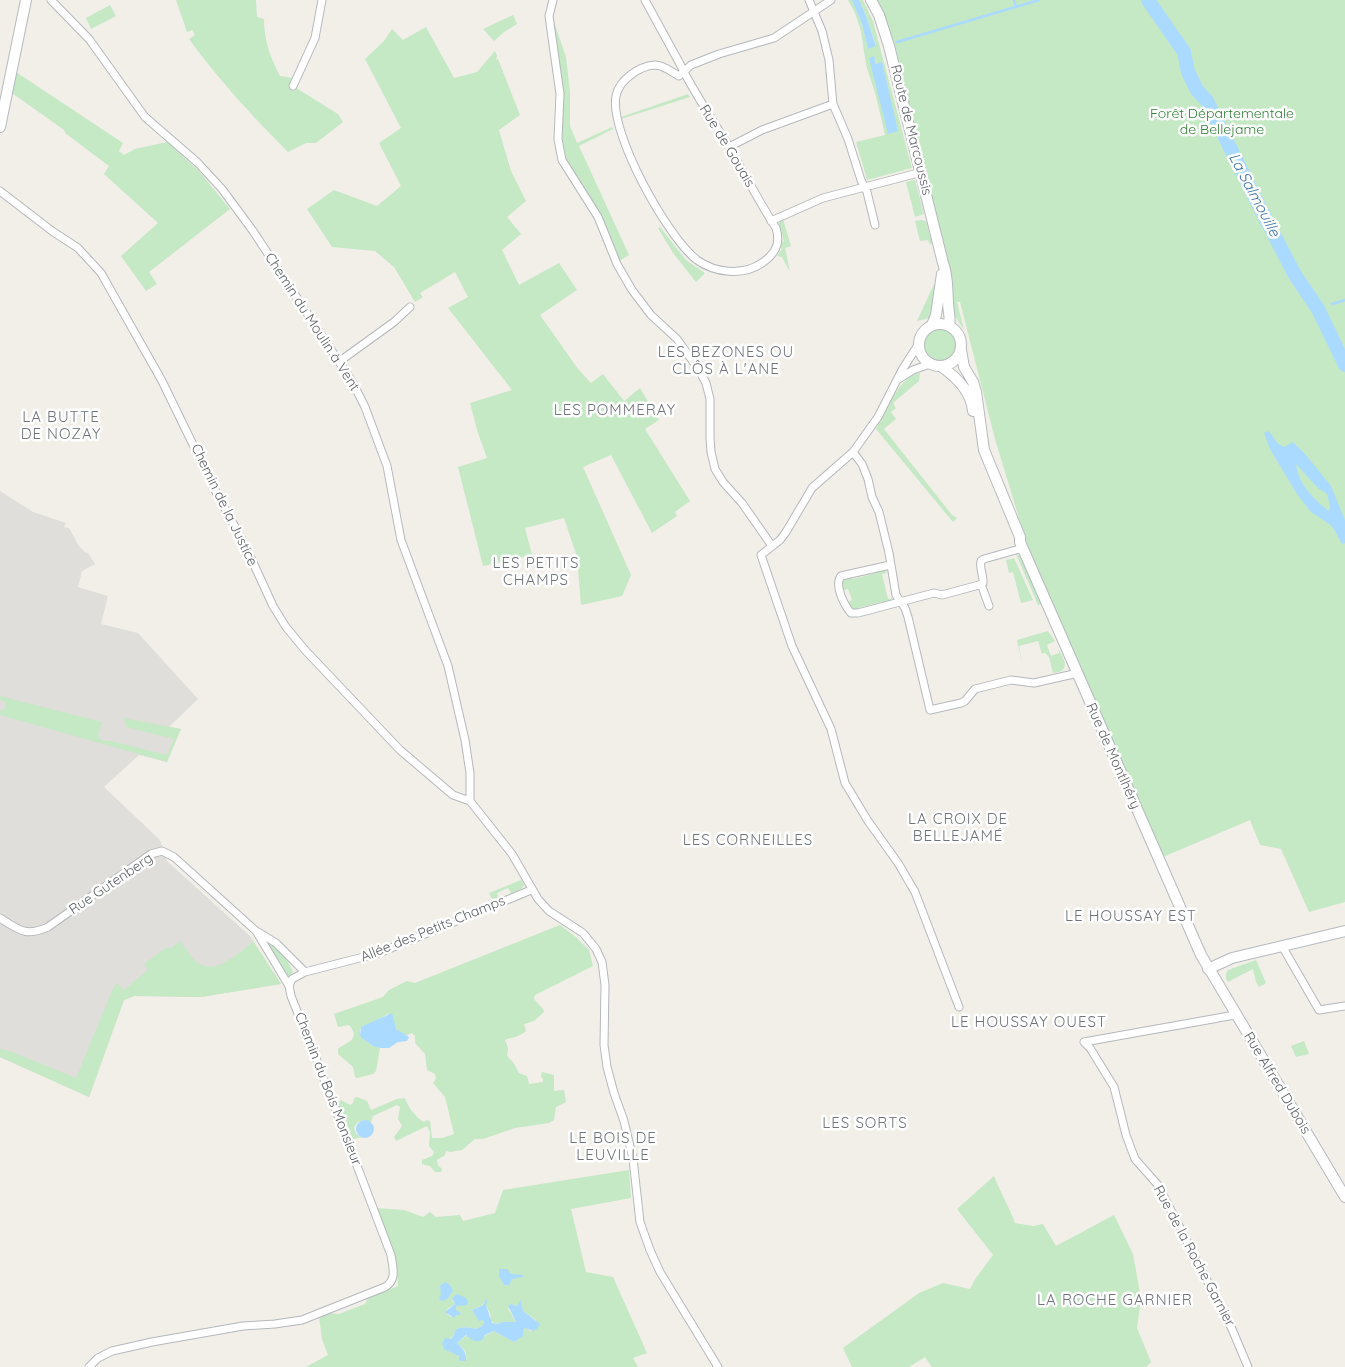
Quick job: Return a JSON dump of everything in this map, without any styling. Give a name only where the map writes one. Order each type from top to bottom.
[{"type":"main road","points":[[0,127],[26,0]]},
{"type":"main road","name":"Route de Marcoussis","points":[[871,0],[879,16],[889,46],[943,262]]},
{"type":"main road","points":[[932,326],[938,303],[943,262]]},
{"type":"main road","points":[[943,262],[948,274],[950,326]]},
{"type":"main road","points":[[944,324],[950,326],[959,336],[961,350],[954,361],[942,367],[930,364],[921,356],[918,345],[922,334],[932,326],[944,324]]},
{"type":"main road","name":"Rue de Montlhéry","points":[[961,350],[964,367],[973,382],[976,392],[984,450],[1020,537],[1021,545]]},
{"type":"main road","name":"Rue de Montlhéry","points":[[942,367],[957,378],[966,390],[972,407],[976,441],[982,463],[1015,537],[1021,545],[1188,928],[1208,969]]},
{"type":"main road","points":[[1208,969],[1231,958],[1345,932]]},
{"type":"main road","name":"Rue Alfred Dubois","points":[[1208,969],[1345,1197]]},
{"type":"street","name":"Chemin du Moulin à Vent","points":[[51,0],[89,39],[135,106],[198,163],[222,189],[253,231],[353,383],[365,407],[387,466],[401,540],[448,666],[465,740],[470,773],[470,801]]},
{"type":"street","points":[[293,86],[315,38],[322,0]]},
{"type":"street","points":[[553,0],[549,16],[560,94],[558,139],[562,160],[596,215],[605,232],[617,264],[632,290],[654,319],[677,340],[706,382],[710,399],[710,445],[715,469],[723,482],[742,502],[772,546]]},
{"type":"street","name":"Rue de Gouais","points":[[645,0],[684,72],[776,228],[777,247],[765,261],[751,270],[726,271],[715,269],[696,259],[652,203],[620,131],[615,105],[617,91],[626,78],[632,73],[655,65],[679,76],[684,72]]},
{"type":"street","points":[[809,0],[822,31],[829,60],[832,104],[848,139],[863,186],[867,192],[875,225]]},
{"type":"street","points":[[684,72],[691,65],[719,54],[774,38],[831,0]]},
{"type":"street","points":[[729,148],[762,130],[832,104]]},
{"type":"street","points":[[771,221],[808,203],[863,186],[922,172]]},
{"type":"street","name":"Chemin de la Justice","points":[[0,191],[52,231],[78,248],[101,273],[162,381],[218,496],[245,545],[273,606],[286,627],[305,650],[400,750],[453,795],[470,801]]},
{"type":"street","points":[[340,361],[394,322],[410,307]]},
{"type":"street","points":[[918,345],[896,380],[882,411],[853,452],[812,488],[786,532],[761,555],[792,646],[831,729],[845,783],[915,892],[959,1006]]},
{"type":"street","points":[[896,380],[913,370],[930,364]]},
{"type":"street","points":[[853,452],[865,472],[872,497],[879,512],[889,553],[896,595],[905,608],[930,710],[961,703],[975,689],[1011,680],[1034,683],[1078,673]]},
{"type":"street","points":[[989,606],[981,584],[983,579],[980,566],[981,561],[1021,545]]},
{"type":"street","points":[[890,565],[841,576],[838,579],[847,608],[851,613],[858,613],[934,593],[942,595],[981,584]]},
{"type":"street","points":[[470,801],[512,854],[531,890],[544,906],[583,933],[596,949],[602,962],[605,985],[604,1045],[606,1060],[633,1159],[640,1222],[660,1272],[718,1367]]},
{"type":"street","name":"Rue Gutenberg","points":[[0,918],[20,931],[36,933],[48,927],[151,854],[162,851],[174,857],[256,930],[289,986]]},
{"type":"street","name":"Allée des Petits Champs","points":[[305,972],[379,953],[531,890]]},
{"type":"street","points":[[256,930],[276,943],[305,972],[292,978],[289,986]]},
{"type":"street","points":[[1282,946],[1319,1010],[1345,1006]]},
{"type":"street","name":"Chemin du Bois Monsieur","points":[[89,1367],[98,1358],[112,1351],[152,1342],[243,1326],[302,1320],[385,1287],[391,1282],[394,1274],[390,1255],[333,1101],[291,996],[289,986]]},
{"type":"street","name":"Rue de la Roche Garnier","points":[[1235,1014],[1084,1042],[1090,1048],[1114,1088],[1126,1135],[1135,1159],[1158,1185],[1232,1329],[1248,1367]]},
{"type":"shaded area","points":[[0,491],[33,512],[66,523],[64,527],[69,528],[79,546],[88,553],[95,564],[82,571],[78,587],[108,596],[101,624],[138,633],[198,699],[169,727],[181,729],[167,762],[139,755],[104,787],[160,840],[167,861],[250,936],[281,984],[201,997],[134,996],[124,1000],[89,1097],[0,1057]]},
{"type":"green space","points":[[176,0],[256,0],[257,17],[264,19],[268,48],[280,76],[293,78],[290,82],[293,86],[338,114],[343,122],[316,143],[306,143],[288,152],[236,97],[189,39],[195,35],[192,30],[187,32]]},
{"type":"green space","points":[[848,0],[852,0],[862,24],[868,49],[876,45],[859,0],[863,0],[873,21],[912,168],[867,180],[856,142],[885,135],[876,96],[866,65],[861,31]],"holes":[[[874,56],[898,130],[889,134]]]},
{"type":"green space","name":"Forêt Départementale de Bellejame","points":[[875,0],[1345,0],[1345,902],[1309,912],[1281,849],[1260,845],[1250,820],[1163,857],[1026,541],[995,439],[960,302],[957,302],[964,330],[953,313],[949,263],[893,45]]},
{"type":"green space","points":[[110,5],[116,16],[91,29],[86,18]]},
{"type":"green space","points":[[513,15],[517,24],[494,41],[483,29]]},
{"type":"green space","points":[[552,16],[566,57],[570,93],[570,126],[577,143],[612,127],[613,129],[579,146],[629,255],[618,262],[566,162],[562,149]]},
{"type":"green space","points":[[426,27],[454,78],[477,72],[495,51],[496,60],[498,59],[520,115],[499,130],[511,171],[526,201],[507,217],[521,234],[502,250],[519,285],[559,263],[577,290],[540,315],[578,369],[591,383],[603,374],[624,401],[640,388],[659,420],[645,429],[690,501],[675,512],[677,516],[652,533],[611,455],[583,467],[631,575],[622,596],[581,605],[577,557],[564,518],[525,528],[532,555],[483,566],[458,467],[487,458],[470,403],[512,390],[448,308],[468,297],[455,272],[420,293],[423,297],[415,302],[394,267],[375,251],[332,247],[307,209],[334,190],[377,206],[401,186],[379,143],[401,128],[365,59],[384,41],[392,29],[403,40]]},
{"type":"green space","points":[[16,72],[123,143],[119,151],[124,155],[135,149],[167,142],[198,170],[230,209],[149,272],[157,284],[146,291],[121,256],[158,223],[104,174],[109,166],[65,133],[64,130],[12,93]]},
{"type":"green space","points":[[688,94],[690,97],[621,119],[621,117]]},
{"type":"green space","points":[[915,180],[924,214],[915,217],[906,182]]},
{"type":"green space","points":[[783,219],[791,246],[785,248],[790,272],[782,257],[777,256],[782,249],[780,247],[781,242],[784,242],[781,229],[779,229],[780,220]]},
{"type":"green space","points":[[915,221],[926,221],[932,243],[930,245],[928,240],[920,241]]},
{"type":"green space","points":[[660,227],[686,260],[705,273],[696,282],[673,253],[658,228]]},
{"type":"green space","points":[[939,283],[931,316],[917,321],[934,284]]},
{"type":"green space","points":[[940,328],[952,334],[958,346],[952,358],[940,364],[928,358],[922,346],[928,334]]},
{"type":"green space","points":[[920,373],[919,381],[893,403],[896,408],[891,412],[896,419],[884,429],[952,515],[957,518],[953,522],[876,429],[899,388],[912,376]]},
{"type":"green space","points":[[1016,554],[1022,557],[1043,604],[1038,605]]},
{"type":"green space","points":[[1014,558],[1033,600],[1021,603],[1013,572],[1009,573],[1006,560]]},
{"type":"green space","points":[[885,569],[887,573],[882,574],[888,599],[892,598],[891,601],[852,611],[847,602],[852,600],[848,589],[842,591],[840,581],[850,576],[853,579]]},
{"type":"green space","points":[[1048,631],[1055,641],[1047,645],[1051,656],[1059,653],[1058,648],[1064,660],[1065,667],[1059,672],[1053,673],[1049,657],[1045,653],[1042,654],[1038,641],[1019,646],[1022,664],[1017,640]]},
{"type":"green space","points":[[0,696],[102,722],[98,735],[100,739],[167,755],[174,739],[126,727],[124,718],[181,729],[167,762],[0,715],[0,711],[5,708],[6,702],[0,700]]},
{"type":"green space","points":[[521,880],[524,885],[521,889],[511,893],[508,888],[497,893],[499,899],[493,901],[489,893]]},
{"type":"green space","points":[[560,925],[589,950],[593,966],[535,995],[534,999],[544,1012],[534,1021],[524,1024],[526,1031],[505,1040],[508,1048],[507,1056],[519,1073],[527,1076],[529,1084],[543,1082],[542,1072],[554,1075],[554,1091],[564,1090],[566,1102],[556,1107],[554,1120],[549,1123],[515,1128],[483,1139],[475,1139],[462,1150],[446,1151],[445,1155],[437,1160],[438,1165],[442,1169],[441,1172],[435,1172],[430,1166],[422,1164],[422,1160],[432,1156],[434,1152],[429,1146],[430,1132],[427,1126],[396,1141],[394,1137],[402,1126],[398,1119],[400,1107],[397,1105],[373,1116],[371,1122],[364,1120],[358,1122],[354,1127],[356,1134],[363,1137],[350,1140],[337,1106],[341,1100],[350,1105],[353,1103],[354,1098],[357,1097],[367,1101],[371,1110],[397,1099],[405,1098],[410,1108],[418,1117],[424,1122],[430,1121],[432,1138],[442,1138],[454,1134],[445,1097],[433,1083],[436,1079],[435,1074],[427,1070],[425,1054],[415,1043],[415,1036],[412,1033],[405,1036],[395,1027],[393,1019],[388,1014],[360,1029],[360,1035],[371,1045],[380,1048],[376,1071],[373,1074],[357,1078],[355,1077],[353,1067],[338,1054],[338,1049],[353,1037],[353,1030],[349,1025],[338,1027],[334,1014],[383,997],[389,990],[407,981],[415,983]]},
{"type":"green space","points":[[266,939],[288,962],[293,972],[288,977],[264,941]]},
{"type":"green space","points":[[180,941],[198,963],[212,967],[227,961],[253,941],[281,984],[201,997],[134,996],[124,1000],[89,1097],[0,1057],[0,1049],[10,1051],[76,1078],[117,983],[124,990],[148,970],[144,964],[167,947],[170,949]]},
{"type":"green space","points":[[1256,960],[1266,983],[1259,987],[1253,969],[1228,982],[1226,973],[1228,970]]},
{"type":"green space","points":[[1304,1041],[1309,1054],[1296,1057],[1291,1046]]},
{"type":"green space","points":[[629,1170],[631,1198],[571,1209],[586,1272],[613,1277],[647,1353],[633,1358],[638,1367],[306,1367],[328,1355],[322,1339],[319,1317],[329,1313],[339,1314],[365,1304],[368,1298],[398,1286],[397,1270],[376,1208],[404,1210],[423,1217],[430,1212],[436,1217],[460,1215],[463,1221],[495,1213],[503,1190]],"holes":[[[460,1296],[466,1299],[456,1306],[456,1310],[461,1313],[451,1317],[447,1314],[447,1309],[455,1304],[452,1300]],[[486,1300],[491,1316],[490,1320],[495,1323],[516,1322],[508,1309],[511,1304],[517,1306],[521,1301],[523,1311],[536,1320],[531,1331],[524,1328],[523,1336],[514,1342],[494,1331],[483,1337],[469,1338],[467,1335],[457,1343],[466,1353],[466,1361],[461,1361],[449,1340],[457,1329],[465,1327],[476,1329],[482,1326],[483,1320],[479,1320],[472,1310],[482,1305]]]},
{"type":"green space","points":[[994,1176],[1015,1223],[1033,1226],[1043,1224],[1056,1246],[1114,1215],[1133,1254],[1141,1299],[1137,1328],[1151,1362],[1146,1367],[932,1367],[925,1357],[909,1367],[852,1367],[843,1348],[919,1293],[943,1283],[970,1289],[993,1255],[957,1209]]},
{"type":"water","points":[[852,0],[859,0],[876,46],[868,49],[862,24]]},
{"type":"water","points":[[874,56],[876,64],[882,62],[898,131],[888,134],[869,58]]},
{"type":"water","points":[[1269,431],[1277,443],[1284,447],[1293,442],[1331,486],[1345,520],[1345,543],[1342,544],[1332,526],[1311,512],[1297,494],[1270,449],[1264,433]],"holes":[[[1296,464],[1318,488],[1327,494],[1330,506],[1329,511],[1303,485]]]},
{"type":"water","points":[[392,1013],[396,1029],[409,1037],[407,1041],[398,1042],[389,1048],[380,1048],[373,1046],[362,1038],[360,1035],[361,1027]]},
{"type":"water","points":[[361,1120],[369,1120],[374,1125],[372,1136],[361,1138],[356,1133],[356,1125]]},
{"type":"water","points":[[499,1269],[507,1269],[511,1274],[523,1275],[523,1277],[512,1279],[509,1285],[504,1285],[499,1276]]},
{"type":"water","points":[[445,1282],[453,1290],[448,1298],[443,1301],[439,1299],[441,1294],[440,1286]]},
{"type":"water","points":[[457,1294],[466,1298],[468,1302],[467,1305],[456,1306],[456,1310],[461,1313],[454,1318],[445,1312],[455,1304],[452,1298]]},
{"type":"water","points":[[486,1299],[492,1323],[516,1322],[508,1306],[511,1304],[517,1306],[521,1300],[523,1311],[540,1324],[534,1331],[524,1328],[523,1336],[514,1342],[494,1331],[485,1335],[482,1340],[477,1341],[472,1340],[466,1335],[457,1343],[466,1355],[466,1361],[461,1361],[459,1356],[444,1349],[442,1343],[445,1338],[451,1339],[457,1329],[465,1327],[476,1329],[482,1326],[483,1320],[479,1321],[472,1310],[483,1305]]},
{"type":"waterway","points":[[1014,0],[1016,7]]},
{"type":"waterway","points":[[897,42],[1039,0]]},
{"type":"waterway","name":"La Salmouille","points":[[1148,0],[1184,52],[1188,72],[1197,90],[1207,101],[1261,210],[1295,275],[1318,309],[1345,365]]},
{"type":"waterway","points":[[1332,304],[1345,300]]},
{"type":"district","name":"LES BEZONES OU CLÔS À L'ANE","points":[[726,360]]},
{"type":"district","name":"LES POMMERAY","points":[[615,410]]},
{"type":"district","name":"LA BUTTE DE NOZAY","points":[[61,426]]},
{"type":"district","name":"LES PETITS CHAMPS","points":[[536,572]]},
{"type":"district","name":"LA CROIX DE BELLEJAMÉ","points":[[958,828]]},
{"type":"district","name":"LES CORNEILLES","points":[[748,840]]},
{"type":"district","name":"LE HOUSSAY EST","points":[[1131,916]]},
{"type":"district","name":"LE HOUSSAY OUEST","points":[[1029,1022]]},
{"type":"district","name":"LES SORTS","points":[[865,1123]]},
{"type":"district","name":"LE BOIS DE LEUVILLE","points":[[613,1146]]},
{"type":"district","name":"LA ROCHE GARNIER","points":[[1115,1300]]}]
